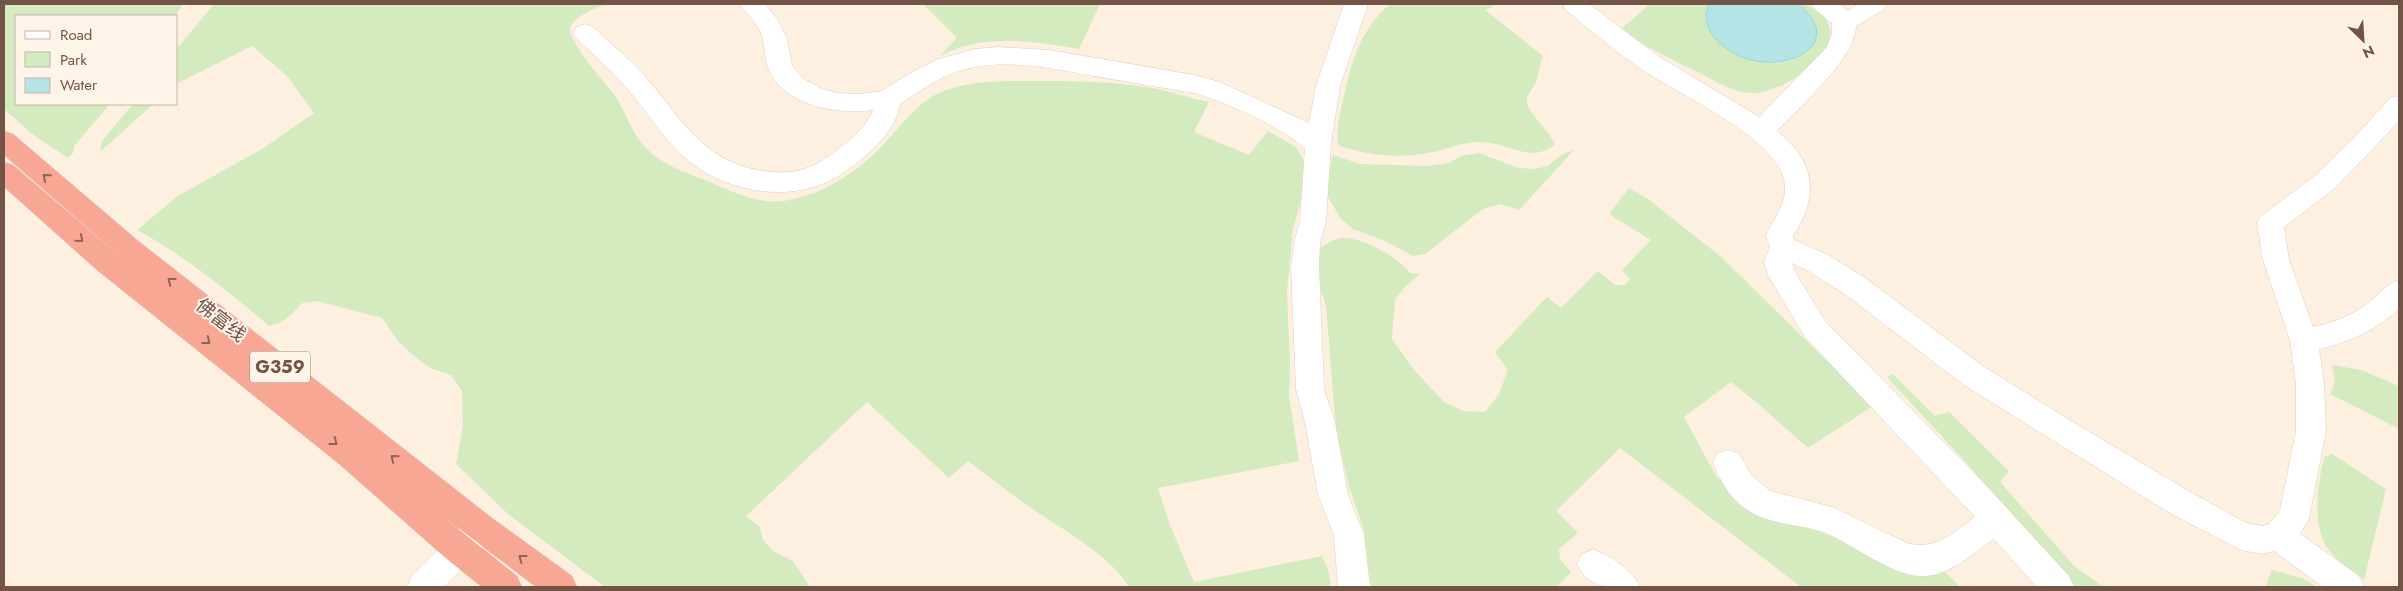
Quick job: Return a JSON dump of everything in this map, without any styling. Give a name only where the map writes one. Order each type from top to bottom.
[{"type":"highway","name":"佛富线","points":[[4,141],[128,248],[482,528],[562,587]]},
{"type":"highway","name":"佛富线","points":[[4,172],[107,262],[349,454],[458,550],[506,587]]},
{"type":"street","points":[[752,4],[769,25],[775,39],[780,68],[793,84],[812,95],[836,102],[860,103],[888,99],[923,77],[948,66],[975,58],[999,56],[1049,59],[1194,84],[1220,91],[1302,131],[1318,144]]},
{"type":"street","points":[[1354,587],[1349,535],[1333,495],[1320,422],[1310,390],[1305,267],[1307,243],[1313,221],[1318,144],[1328,86],[1356,4]]},
{"type":"street","points":[[1574,4],[1625,46],[1662,70],[1709,96],[1760,132],[1793,168],[1798,182],[1797,203],[1791,220],[1779,235],[1783,247],[1778,261],[1782,276],[1815,329],[1998,519],[2058,587]]},
{"type":"street","points":[[1824,4],[1844,20],[1854,18],[1875,4]]},
{"type":"street","points":[[1760,132],[1837,51],[1844,33],[1844,20]]},
{"type":"street","points":[[585,33],[632,78],[687,146],[708,162],[733,174],[758,180],[786,182],[812,179],[831,168],[876,130],[887,111],[888,99]]},
{"type":"street","points":[[1783,247],[1820,264],[1855,286],[1974,376],[2240,536],[2262,540],[2278,536],[2294,518],[2311,430],[2310,383],[2304,340],[2276,260],[2270,224],[2326,181],[2362,146],[2399,105]]},
{"type":"street","points":[[2304,340],[2333,335],[2373,317],[2399,291]]},
{"type":"street","points":[[1728,463],[1733,476],[1759,501],[1781,510],[1831,521],[1894,553],[1924,561],[1964,545],[1984,527],[1998,519]]},
{"type":"street","points":[[423,587],[482,528]]},
{"type":"street","points":[[2278,536],[2348,587]]},
{"type":"street","points":[[1593,564],[1624,587]]},
{"type":"green space","points":[[4,4],[183,4],[176,15],[15,15],[15,105],[109,105],[74,146],[73,153],[68,158],[32,134],[4,109]]},
{"type":"green space","points":[[214,4],[605,4],[577,18],[571,25],[570,31],[584,57],[615,95],[642,143],[660,160],[675,168],[749,198],[765,201],[794,199],[822,190],[836,183],[871,157],[916,109],[926,101],[937,94],[959,86],[999,81],[1088,82],[1154,88],[1209,102],[1194,132],[1249,155],[1268,131],[1296,147],[1305,163],[1300,206],[1293,228],[1287,292],[1290,365],[1289,396],[1299,461],[1158,488],[1170,525],[1194,582],[1322,556],[1328,569],[1331,587],[1129,587],[1112,566],[1089,546],[1022,501],[968,461],[949,478],[867,402],[746,516],[759,526],[763,540],[773,551],[793,561],[810,587],[605,587],[508,514],[456,464],[463,427],[462,391],[451,375],[430,368],[413,355],[399,342],[382,318],[317,301],[302,303],[287,318],[269,326],[206,275],[172,251],[137,230],[178,196],[262,149],[314,113],[287,76],[252,46],[178,83],[178,48]]},
{"type":"green space","points":[[923,4],[1100,4],[1079,49],[1043,43],[1008,41],[974,44],[940,56],[957,38]]},
{"type":"green space","points":[[1390,4],[1496,4],[1485,10],[1543,56],[1536,83],[1527,98],[1527,102],[1532,113],[1555,144],[1547,150],[1531,153],[1490,143],[1475,142],[1421,154],[1397,156],[1360,152],[1338,145],[1340,111],[1348,78],[1360,44],[1365,33]]},
{"type":"green space","points":[[1650,4],[1710,4],[1707,7],[1775,63],[1792,60],[1806,53],[1805,9],[1798,4],[1812,8],[1824,17],[1830,30],[1829,42],[1822,55],[1812,66],[1784,84],[1757,93],[1740,92],[1674,61],[1620,30]]},
{"type":"green space","points":[[132,105],[152,105],[100,152],[102,141]]},
{"type":"green space","points":[[1574,150],[1519,210],[1500,204],[1483,209],[1425,254],[1413,256],[1387,242],[1353,229],[1341,219],[1325,192],[1333,155],[1360,164],[1428,166],[1449,163],[1461,156],[1479,153],[1518,168],[1535,169],[1548,166],[1563,154]]},
{"type":"green space","points":[[1629,188],[1648,199],[1720,256],[1873,406],[1808,448],[1731,382],[1684,417],[1716,476],[1741,499],[1835,538],[1896,571],[1917,576],[1941,568],[1960,587],[1801,587],[1620,448],[1556,511],[1578,533],[1559,549],[1560,559],[1571,572],[1557,587],[1371,587],[1364,530],[1349,487],[1336,430],[1326,306],[1320,287],[1314,253],[1336,239],[1353,239],[1371,245],[1390,255],[1410,273],[1420,274],[1404,288],[1395,300],[1392,339],[1415,371],[1444,402],[1463,411],[1485,412],[1499,394],[1508,370],[1495,352],[1547,297],[1561,308],[1598,271],[1615,285],[1625,285],[1630,279],[1622,270],[1651,240],[1609,214]]},
{"type":"green space","points":[[2332,365],[2361,370],[2399,386],[2399,429],[2330,394],[2335,382]]},
{"type":"green space","points":[[1893,374],[1935,416],[1949,412],[2009,471],[2000,482],[2074,566],[2104,587],[2071,587],[2040,548],[1960,456],[1887,377]]},
{"type":"green space","points":[[2332,454],[2386,489],[2364,580],[2334,556],[2326,546],[2319,525],[2318,490],[2324,457]]},
{"type":"green space","points":[[2272,570],[2302,578],[2317,587],[2265,587]]},
{"type":"water","points":[[1710,4],[1798,4],[1813,19],[1817,33],[1813,45],[1802,54],[1786,60],[1768,62],[1749,59],[1730,51],[1713,36],[1706,16]]}]
